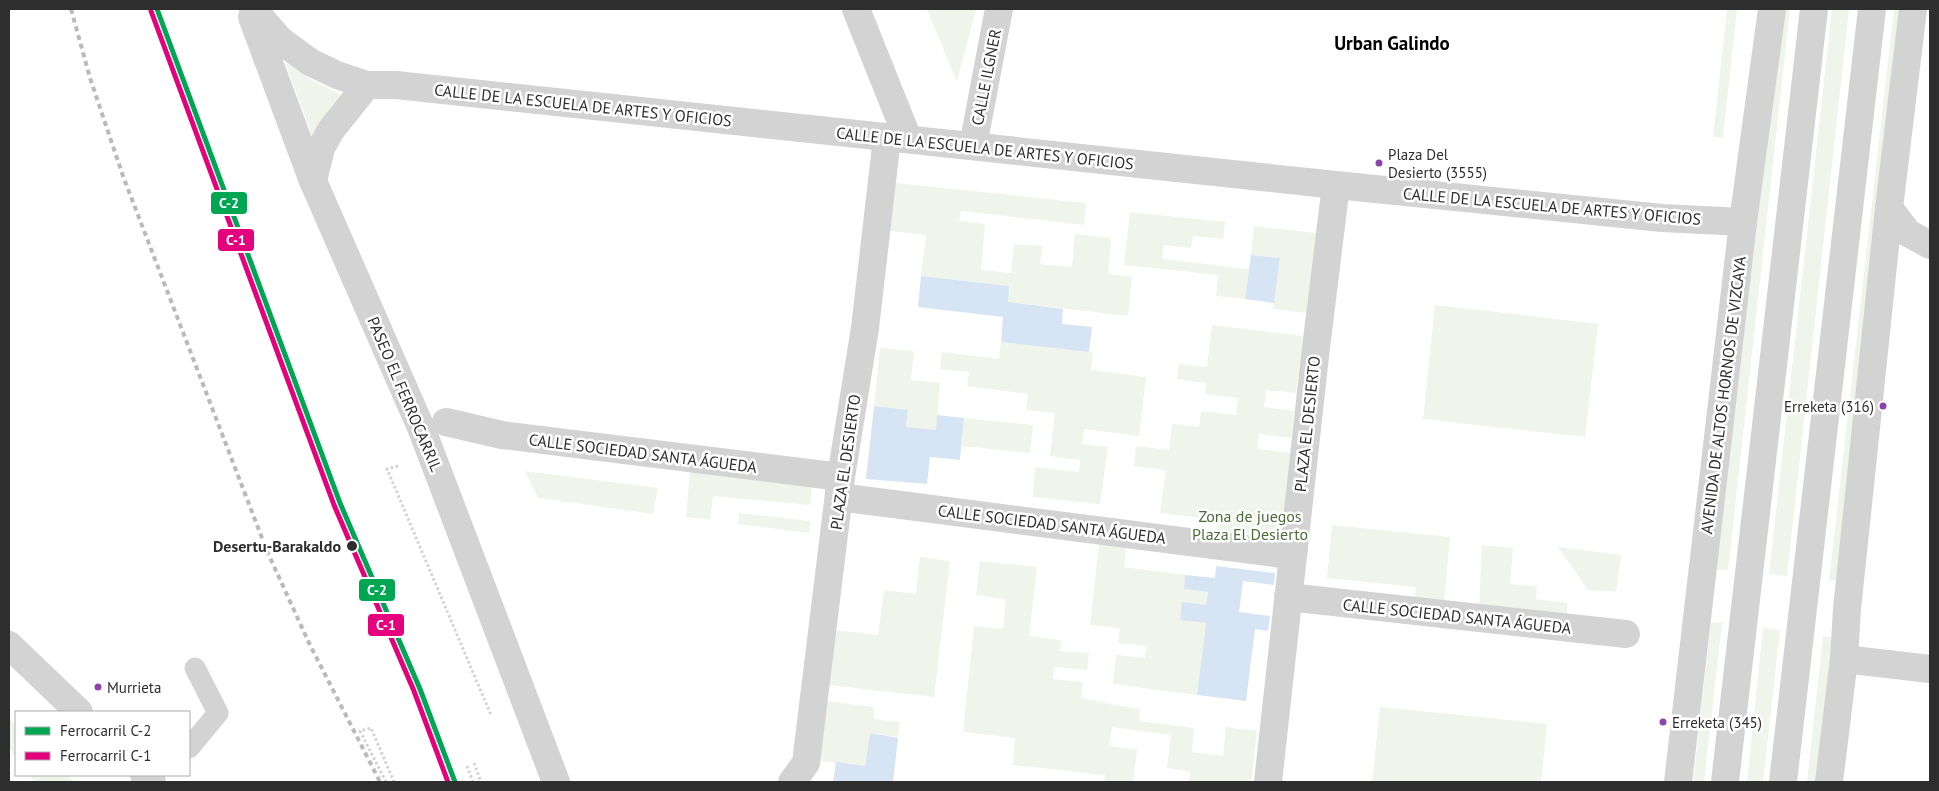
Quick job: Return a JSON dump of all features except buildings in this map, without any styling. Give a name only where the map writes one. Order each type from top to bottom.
[{"type":"street","name":"PASEO EL FERROCARRIL","points":[[249,9],[313,181],[422,430],[556,782]]},
{"type":"street","name":"CALLE DE LA ESCUELA DE ARTES Y OFICIOS","points":[[253,9],[280,40],[310,62],[337,75],[367,85],[396,85],[1662,218],[1743,222]]},
{"type":"street","points":[[856,9],[897,138]]},
{"type":"street","name":"CALLE ILGNER","points":[[973,146],[999,9]]},
{"type":"street","name":"AVENIDA DE ALTOS HORNOS DE VIZCAYA","points":[[1678,782],[1743,222],[1772,9]]},
{"type":"street","points":[[1725,782],[1814,9]]},
{"type":"street","points":[[1783,782],[1872,9]]},
{"type":"street","points":[[1829,782],[1844,659],[1847,609],[1889,208],[1913,9]]},
{"type":"street","points":[[313,181],[321,148],[331,130],[367,85]]},
{"type":"street","name":"PLAZA EL DESIERTO","points":[[792,782],[806,762],[840,487],[897,138]]},
{"type":"street","name":"PLAZA EL DESIERTO","points":[[1268,782],[1318,324],[1336,185]]},
{"type":"street","points":[[1889,208],[1908,233],[1930,246]]},
{"type":"street","name":"CALLE SOCIEDAD SANTA ÁGUEDA","points":[[446,422],[502,435],[1282,554],[1294,549]]},
{"type":"street","name":"CALLE SOCIEDAD SANTA ÁGUEDA","points":[[1288,597],[1626,634]]},
{"type":"street","points":[[9,645],[78,711]]},
{"type":"street","points":[[1844,659],[1930,669]]},
{"type":"lane","points":[[190,747],[218,713],[195,668]]},
{"type":"path","points":[[387,469],[493,720]]},
{"type":"path","points":[[386,782],[360,731],[371,728],[394,782]]},
{"type":"path","points":[[474,763],[481,782]]},
{"type":"path","points":[[467,766],[473,782]]},
{"type":"green space","points":[[927,9],[976,9],[957,82]]},
{"type":"green space","points":[[1727,9],[1737,9],[1723,137],[1713,137]]},
{"type":"green space","points":[[1781,9],[1790,9],[1728,570],[1716,570]]},
{"type":"green space","points":[[1832,9],[1849,9],[1787,576],[1769,574]]},
{"type":"green space","points":[[1894,9],[1903,9],[1840,580],[1829,581]]},
{"type":"green space","points":[[285,62],[313,81],[342,95],[325,115],[313,138]]},
{"type":"green space","points":[[896,183],[1086,203],[1084,225],[961,211],[959,221],[985,224],[981,270],[1011,273],[1014,244],[1042,246],[1040,264],[1072,267],[1075,234],[1111,238],[1108,274],[1132,277],[1128,316],[1007,302],[1009,286],[921,276],[926,235],[890,231]]},
{"type":"green space","points":[[1130,212],[1225,222],[1223,239],[1193,236],[1191,248],[1164,245],[1162,259],[1249,269],[1245,299],[1216,296],[1218,275],[1124,265]]},
{"type":"green space","points":[[1254,226],[1316,233],[1306,313],[1273,309],[1280,258],[1251,255]]},
{"type":"green space","points":[[1435,305],[1598,324],[1585,437],[1423,419]]},
{"type":"green space","name":"Zona de juegos Plaza El Desierto","points":[[1212,325],[1303,336],[1296,393],[1266,390],[1264,407],[1294,411],[1291,438],[1259,434],[1257,449],[1290,453],[1280,547],[1216,541],[1218,520],[1160,513],[1166,470],[1134,466],[1136,446],[1169,450],[1172,424],[1199,427],[1201,411],[1236,415],[1238,398],[1205,394],[1206,383],[1177,379],[1179,364],[1207,367]]},
{"type":"green space","points":[[1001,342],[1089,352],[1093,353],[1091,370],[1146,377],[1139,436],[1084,429],[1082,444],[1108,447],[1100,504],[1033,497],[1035,467],[1079,472],[1080,460],[1050,456],[1055,413],[1026,410],[1028,394],[967,386],[969,372],[940,369],[942,352],[999,359]]},
{"type":"green space","points":[[880,348],[914,351],[911,380],[940,383],[936,431],[906,427],[908,410],[874,406]]},
{"type":"green space","points":[[964,418],[1033,425],[1030,453],[962,446]]},
{"type":"green space","points":[[690,470],[812,485],[810,505],[713,496],[710,520],[686,517]]},
{"type":"green space","points":[[525,471],[658,488],[653,514],[538,498]]},
{"type":"green space","points":[[739,513],[810,521],[809,533],[738,524]]},
{"type":"green space","points":[[1332,525],[1450,537],[1444,601],[1415,598],[1416,587],[1327,578]]},
{"type":"green space","points":[[1100,535],[1127,539],[1124,567],[1185,575],[1184,589],[1208,592],[1206,605],[1180,620],[1206,623],[1197,695],[1113,684],[1116,655],[1145,658],[1147,646],[1118,643],[1120,628],[1090,625]]},
{"type":"green space","points":[[1482,545],[1513,548],[1510,584],[1537,587],[1536,599],[1567,603],[1567,618],[1479,609]]},
{"type":"green space","points":[[1558,547],[1621,555],[1616,592],[1588,590]]},
{"type":"green space","points":[[920,557],[950,561],[934,697],[828,685],[835,630],[878,635],[884,590],[916,594]]},
{"type":"green space","points":[[980,561],[1037,567],[1029,636],[1061,640],[1060,651],[1089,653],[1087,670],[1054,667],[1053,679],[1082,682],[1081,698],[1140,709],[1139,721],[1194,728],[1192,752],[1223,756],[1226,727],[1257,731],[1251,782],[1189,782],[1190,772],[1167,768],[1171,735],[1112,727],[1109,746],[1137,750],[1133,782],[1104,782],[1105,775],[1013,765],[1015,738],[963,732],[974,626],[1003,629],[1006,599],[976,595]]},
{"type":"green space","points":[[1711,622],[1722,623],[1704,782],[1693,782]]},
{"type":"green space","points":[[1763,628],[1780,630],[1763,782],[1747,782]]},
{"type":"green space","points":[[1823,636],[1833,637],[1817,782],[1807,782]]},
{"type":"green space","points":[[827,701],[874,707],[874,719],[900,722],[898,737],[870,733],[865,766],[820,761]]},
{"type":"green space","points":[[1380,707],[1547,724],[1541,782],[1372,782]]},
{"type":"green space","points":[[9,719],[15,725],[15,757],[9,748]]},
{"type":"green space","points":[[30,776],[67,776],[74,782],[35,782]]},
{"type":"water","points":[[1251,255],[1280,258],[1274,303],[1245,299]]},
{"type":"water","points":[[921,276],[1009,286],[1008,302],[1063,309],[1062,324],[1092,327],[1089,352],[1001,342],[1003,317],[918,307]]},
{"type":"water","points":[[874,406],[908,410],[906,427],[936,430],[937,415],[964,418],[960,460],[930,457],[927,484],[866,479]]},
{"type":"water","points":[[1216,566],[1275,573],[1274,585],[1243,581],[1239,612],[1270,616],[1268,631],[1255,629],[1246,701],[1197,695],[1206,623],[1180,620],[1182,602],[1206,605],[1208,592],[1184,589],[1185,575],[1215,578]]},
{"type":"water","points":[[870,733],[898,738],[893,782],[833,782],[836,762],[865,766]]},
{"type":"railway","points":[[71,9],[90,78],[123,176],[267,551],[309,643],[380,782]]},
{"type":"rail line","name":"C-2","points":[[157,9],[340,503],[420,689],[455,782]]},
{"type":"rail line","name":"C-1","points":[[151,11],[334,505],[414,691],[448,782]]},
{"type":"place","name":"Plaza Del Desierto (3555)","points":[[1379,163]]},
{"type":"place","name":"Erreketa (316)","points":[[1883,406]]},
{"type":"place","name":"Desertu-Barakaldo","points":[[352,546]]},
{"type":"place","name":"Murrieta","points":[[98,687]]},
{"type":"place","name":"Erreketa (345)","points":[[1663,722]]},
{"type":"district","name":"Urban Galindo","points":[[1392,43]]}]
